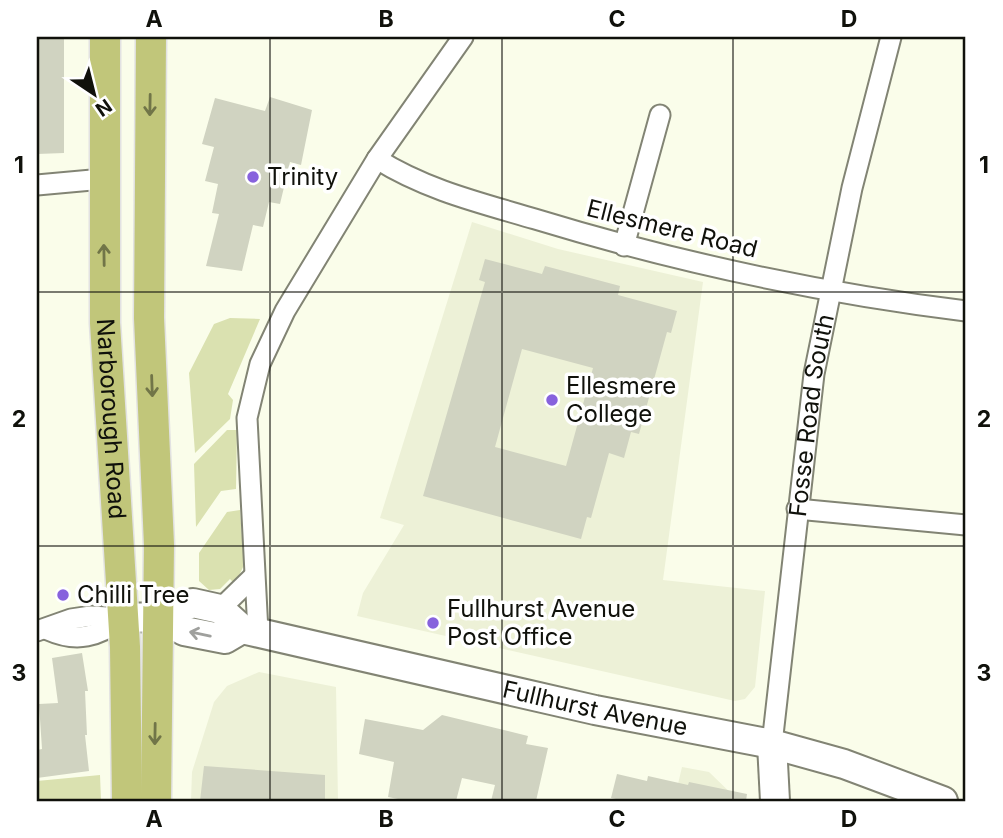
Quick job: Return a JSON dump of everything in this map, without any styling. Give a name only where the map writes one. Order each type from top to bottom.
[{"type":"main road","name":"Narborough Road","points":[[105,37],[105,323],[123,618],[127,801]]},
{"type":"main road","name":"Narborough Road","points":[[151,37],[149,318],[159,545],[156,801]]},
{"type":"street","points":[[250,631],[254,576],[247,418],[260,364],[285,311],[377,159],[463,37]]},
{"type":"street","name":"Fosse Road South","points":[[775,801],[772,744],[797,509],[828,291],[891,37]]},
{"type":"street","points":[[624,246],[660,115]]},
{"type":"street","name":"Ellesmere Road","points":[[377,159],[420,183],[624,246],[828,291],[966,311]]},
{"type":"street","points":[[37,185],[103,179]]},
{"type":"street","points":[[797,509],[966,525]]},
{"type":"street","points":[[220,609],[254,576]]},
{"type":"street","name":"Fullhurst Avenue","points":[[123,618],[158,617],[193,603],[220,609],[250,631],[595,710],[772,744],[844,764],[943,801]]},
{"type":"street","points":[[42,630],[71,619],[91,616],[123,618]]},
{"type":"street","name":"Fullhurst Avenue","points":[[158,617],[184,631],[225,639],[250,631]]},
{"type":"shaded area","name":"Ellesmere College","points":[[472,222],[558,249],[703,282],[663,580],[765,591],[755,687],[745,699],[735,701],[357,616],[363,593],[404,525],[380,518]]},
{"type":"shaded area","points":[[259,672],[336,687],[338,801],[191,801],[192,772],[214,702],[227,686]]},
{"type":"shaded area","points":[[682,767],[709,772],[739,801],[674,801]]},
{"type":"green space","points":[[230,318],[260,319],[228,394],[233,400],[230,419],[195,453],[189,373],[214,324]]},
{"type":"green space","points":[[227,430],[237,430],[236,489],[221,491],[196,527],[194,464]]},
{"type":"green space","points":[[240,510],[244,565],[235,584],[230,579],[220,589],[209,590],[199,581],[199,553],[227,512]]},
{"type":"green space","points":[[100,775],[101,801],[37,801],[37,781]]},
{"type":"building","points":[[39,37],[64,37],[64,153],[37,154]]},
{"type":"building","points":[[270,97],[312,110],[301,165],[290,162],[280,204],[269,202],[263,227],[253,225],[242,271],[206,266],[219,214],[212,213],[218,184],[205,181],[214,147],[202,144],[215,98],[265,111]]},
{"type":"building","points":[[485,259],[542,274],[545,266],[620,286],[618,295],[677,311],[671,333],[667,332],[639,434],[631,432],[624,458],[609,453],[591,518],[587,517],[581,539],[423,496],[485,282],[479,280]],"holes":[[[522,349],[593,368],[566,466],[495,447]]]},
{"type":"building","points":[[82,653],[88,691],[85,691],[85,735],[89,771],[37,778],[37,750],[42,749],[39,704],[58,703],[52,658]]},
{"type":"building","points":[[442,715],[528,736],[526,744],[548,748],[536,801],[491,801],[495,785],[462,778],[456,801],[408,801],[388,797],[394,762],[359,754],[365,719],[423,730]]},
{"type":"building","points":[[204,766],[325,775],[325,801],[200,801]]},
{"type":"building","points":[[617,774],[647,781],[648,776],[688,785],[689,782],[747,794],[746,801],[626,801],[611,798]]},
{"type":"place","name":"Trinity","points":[[253,177]]},
{"type":"place","name":"Ellesmere College","points":[[552,400]]},
{"type":"place","name":"Chilli Tree","points":[[63,595]]},
{"type":"place","name":"Fullhurst Avenue Post Office","points":[[433,623]]}]
